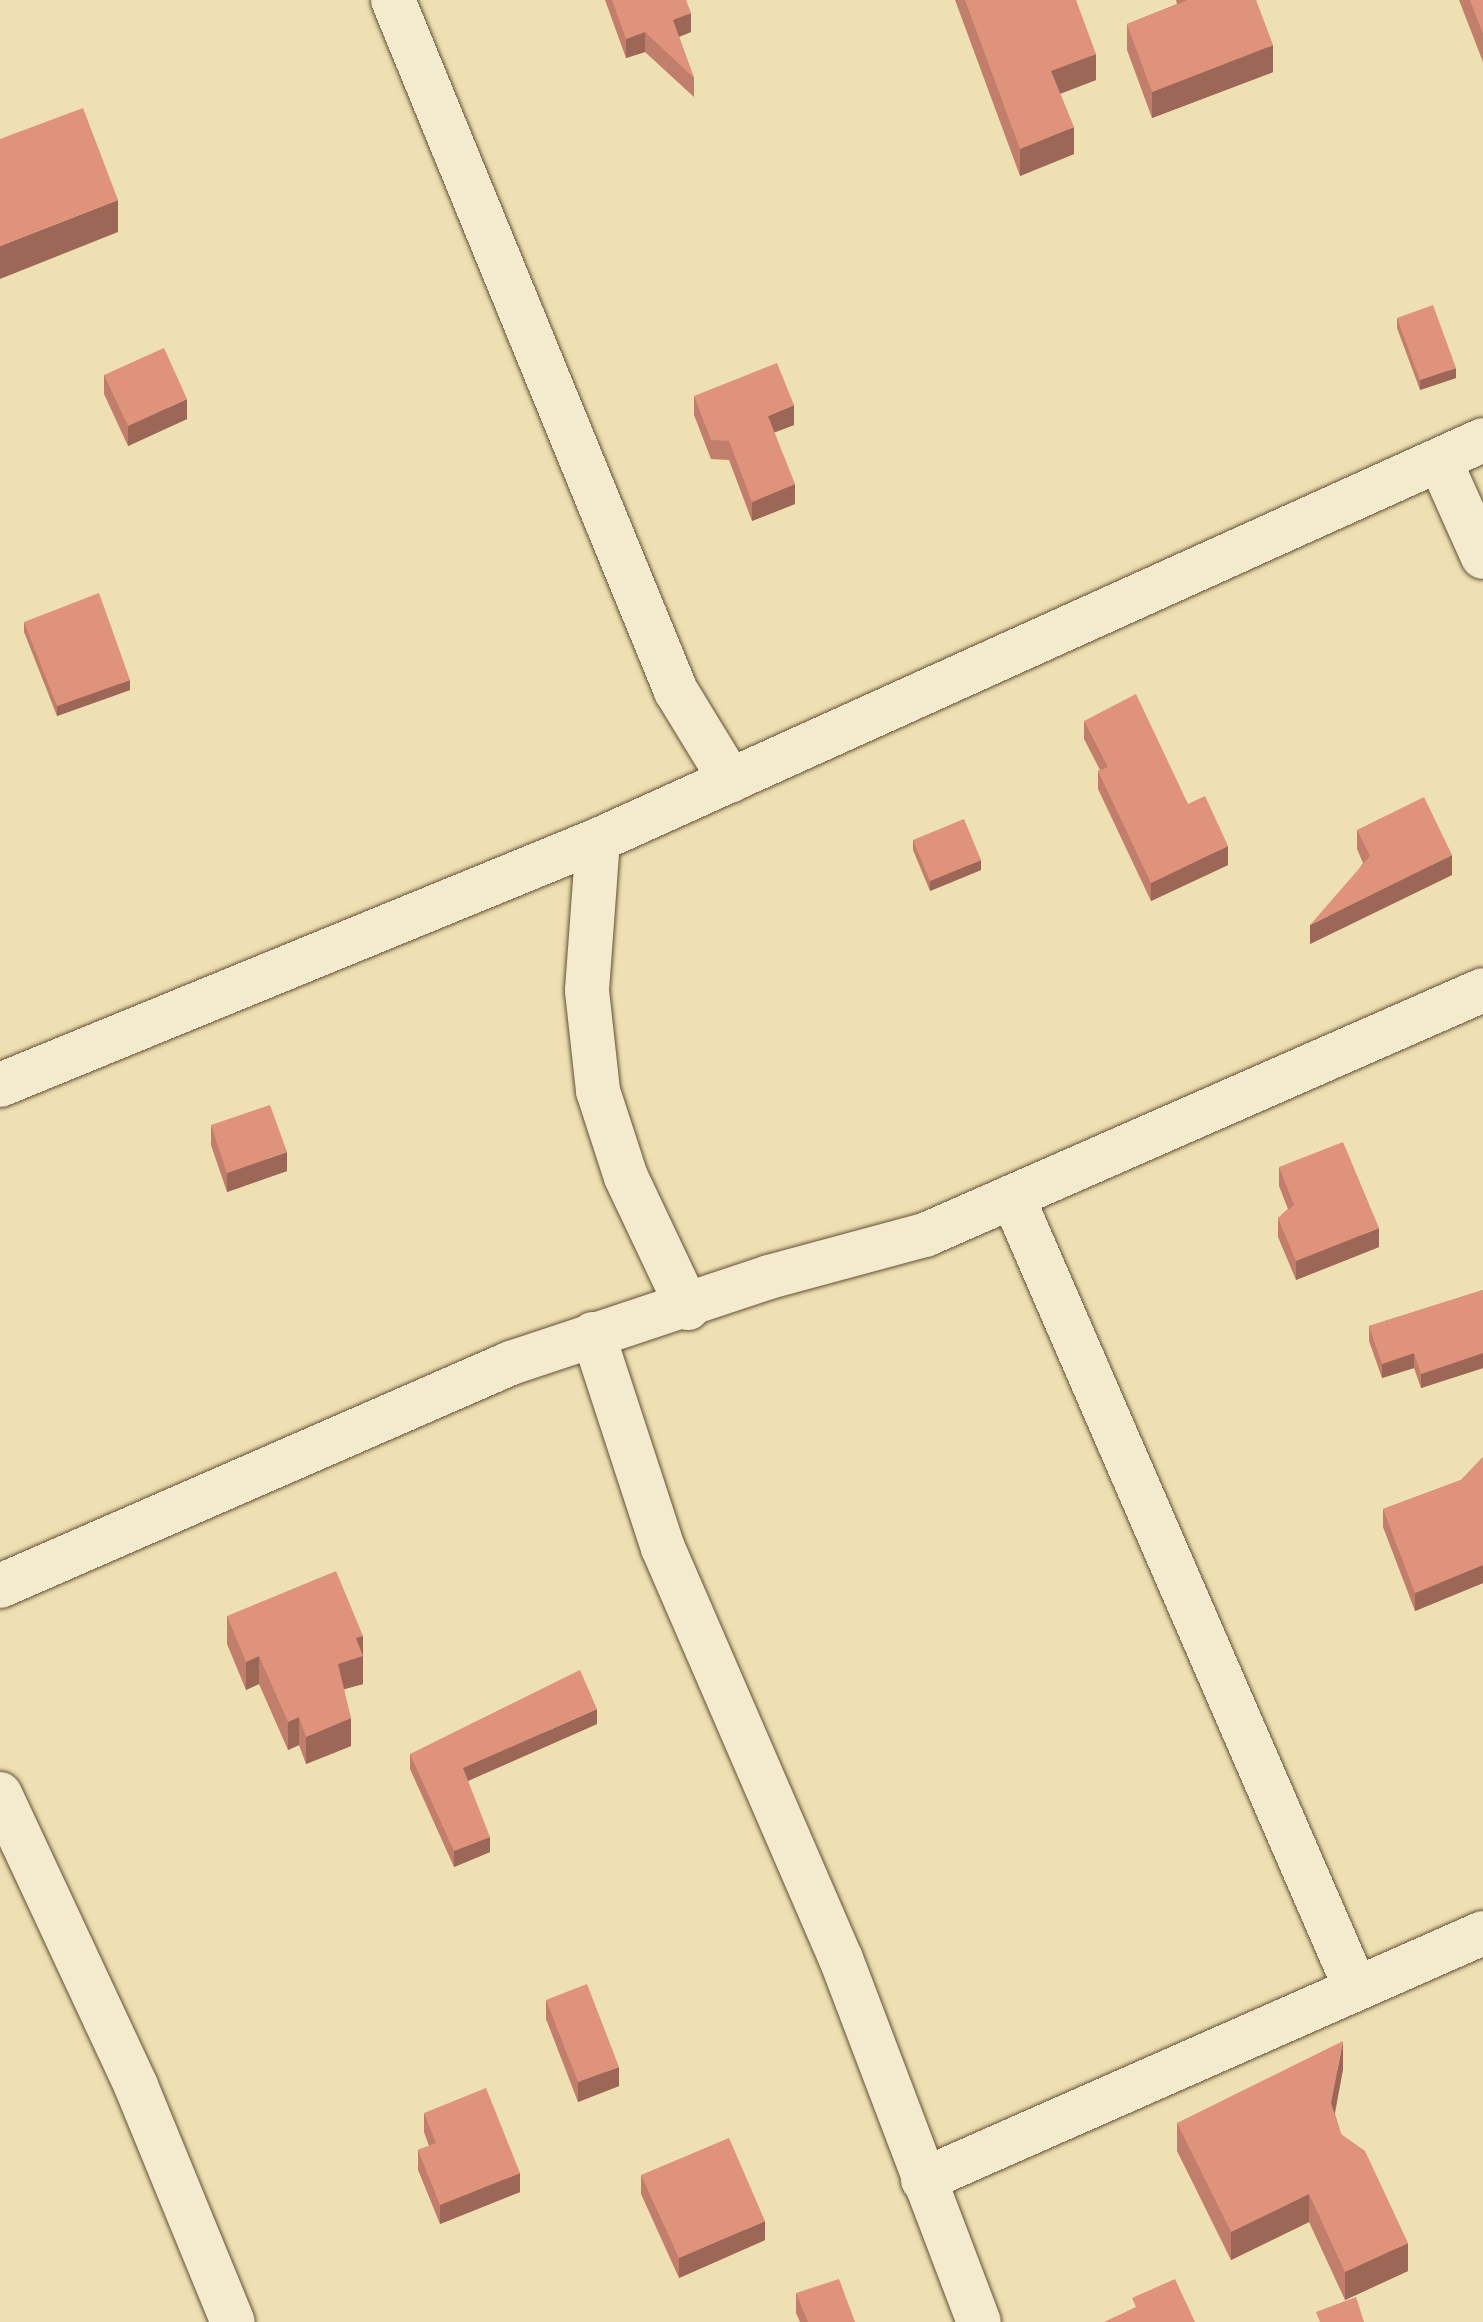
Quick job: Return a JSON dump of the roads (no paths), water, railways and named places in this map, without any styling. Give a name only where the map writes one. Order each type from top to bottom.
[{"type":"street","points":[[393,0],[676,691],[731,781]]},
{"type":"street","points":[[0,1085],[598,840],[1483,440]]},
{"type":"street","points":[[1440,461],[1483,557]]},
{"type":"street","points":[[598,840],[587,991],[598,1091],[626,1177],[688,1308]]},
{"type":"street","points":[[0,1586],[593,1334],[925,1235],[1483,990]]},
{"type":"street","points":[[1013,1198],[1356,1989]]},
{"type":"street","points":[[593,1334],[663,1548],[841,1959],[979,2322]]},
{"type":"street","points":[[0,1794],[136,2086],[233,2322]]},
{"type":"street","points":[[923,2180],[1483,1933]]}]
